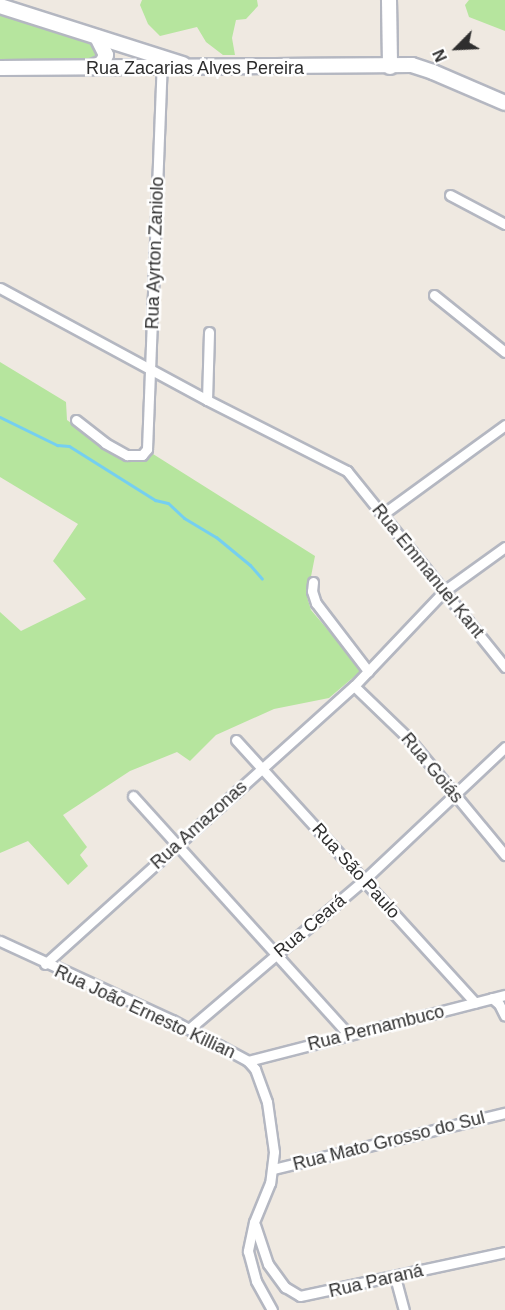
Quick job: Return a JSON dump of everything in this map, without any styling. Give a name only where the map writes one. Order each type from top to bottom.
[{"type":"main road","points":[[389,0],[390,67]]},
{"type":"main road","name":"Rua Zacarias Alves Pereira","points":[[0,6],[121,44],[162,63]]},
{"type":"main road","points":[[90,68],[102,63],[106,56],[98,37]]},
{"type":"main road","points":[[117,68],[111,55],[121,44]]},
{"type":"main road","name":"Rua Zacarias Alves Pereira","points":[[0,68],[117,68],[162,63],[196,68],[405,65],[422,68],[505,104]]},
{"type":"main road","name":"Rua Zacarias Alves Pereira","points":[[390,67],[438,82],[505,112]]},
{"type":"street","name":"Rua Ayrton Zaniolo","points":[[76,420],[105,443],[127,455],[142,455],[147,449],[162,63]]},
{"type":"street","points":[[450,195],[505,224]]},
{"type":"street","points":[[0,288],[207,400],[209,332]]},
{"type":"street","points":[[434,295],[504,347]]},
{"type":"street","name":"Rua Emmanuel Kant","points":[[207,400],[352,475],[505,667]]},
{"type":"street","points":[[382,514],[505,425]]},
{"type":"street","name":"Rua Amazonas","points":[[45,964],[354,686],[444,591],[505,547]]},
{"type":"street","points":[[313,582],[312,591],[316,603],[368,671]]},
{"type":"street","name":"Rua Goiás","points":[[354,686],[409,740],[505,855]]},
{"type":"street","name":"Rua São Paulo","points":[[236,740],[475,1003]]},
{"type":"street","name":"Rua Ceará","points":[[189,1029],[364,880],[505,747]]},
{"type":"street","points":[[133,796],[349,1035]]},
{"type":"street","name":"Rua João Ernesto Killian","points":[[0,941],[45,964],[189,1029],[248,1061],[261,1079],[273,1135],[273,1169],[249,1239],[249,1262],[272,1310]]},
{"type":"street","name":"Rua Pernambuco","points":[[248,1061],[505,995]]},
{"type":"street","points":[[492,999],[499,1004],[505,1016]]},
{"type":"street","name":"Rua Mato Grosso do Sul","points":[[273,1169],[505,1113]]},
{"type":"street","name":"Rua Paraná","points":[[254,1222],[257,1239],[268,1264],[285,1287],[300,1296],[505,1252]]},
{"type":"street","points":[[396,1277],[404,1310]]},
{"type":"green space","points":[[142,0],[257,0],[258,6],[246,19],[236,20],[232,38],[235,55],[223,55],[206,42],[197,27],[160,36],[148,24],[140,5]]},
{"type":"green space","points":[[469,0],[505,0],[505,31],[469,17],[465,5]]},
{"type":"green space","points":[[0,15],[99,46],[102,54],[96,61],[0,63]]},
{"type":"green space","points":[[0,362],[66,402],[67,420],[119,459],[135,462],[153,454],[315,556],[307,597],[311,610],[362,670],[329,698],[274,709],[216,735],[190,761],[177,752],[130,771],[63,815],[87,847],[80,855],[88,866],[68,885],[28,841],[0,853],[0,612],[21,631],[86,599],[53,561],[78,524],[0,477]]},
{"type":"waterway","points":[[0,417],[57,445],[69,446],[155,500],[168,503],[184,518],[216,537],[250,565],[262,579]]}]
